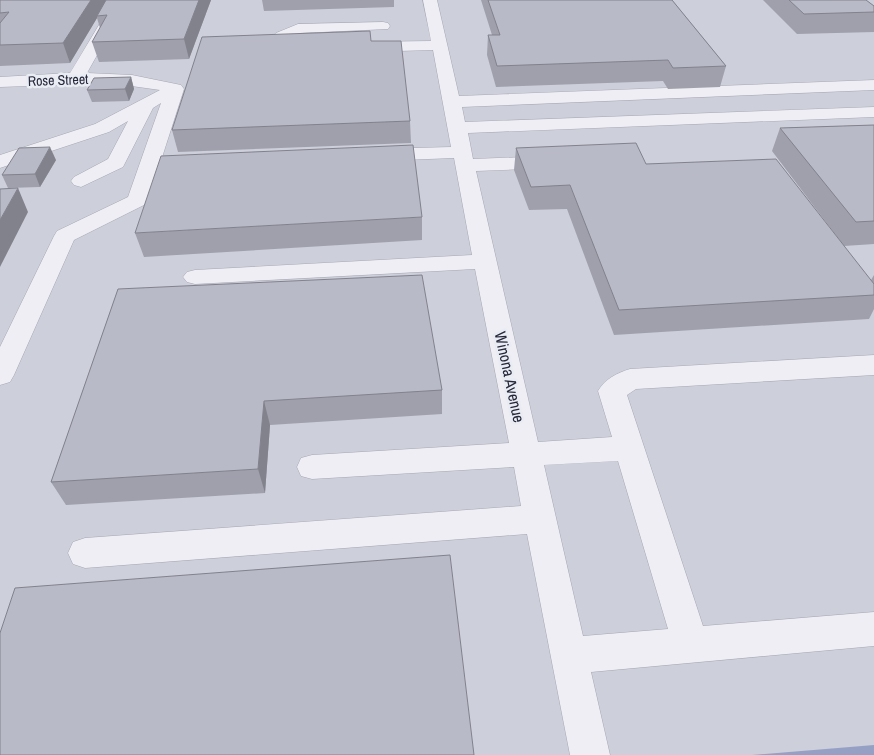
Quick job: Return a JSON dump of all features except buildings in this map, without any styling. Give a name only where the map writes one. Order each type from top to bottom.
[{"type":"street","points":[[75,79],[121,0]]},
{"type":"street","name":"Winona Avenue","points":[[430,0],[590,755]]},
{"type":"street","points":[[262,36],[283,43],[298,29],[383,26]]},
{"type":"street","points":[[343,48],[439,45]]},
{"type":"street","name":"Rose Street","points":[[0,82],[111,78],[154,82],[175,89]]},
{"type":"street","points":[[451,102],[874,85]]},
{"type":"street","points":[[0,162],[102,128],[175,89]]},
{"type":"street","points":[[0,375],[65,236],[137,202],[175,89]]},
{"type":"street","points":[[735,91],[756,117]]},
{"type":"street","points":[[521,99],[530,126]]},
{"type":"street","points":[[81,180],[116,164],[146,104]]},
{"type":"street","points":[[461,149],[530,126],[874,112]]},
{"type":"street","points":[[356,156],[461,149],[568,161]]},
{"type":"street","points":[[195,277],[485,262]]},
{"type":"street","points":[[691,646],[612,391],[630,379],[874,365]]},
{"type":"street","points":[[312,468],[526,453],[630,448]]},
{"type":"street","points":[[85,553],[540,519]]},
{"type":"street","points":[[569,656],[874,629]]},
{"type":"shaded area","points":[[25,0],[874,0],[874,755],[0,755],[0,13]]},
{"type":"water","points":[[874,745],[874,755],[752,755]]}]
